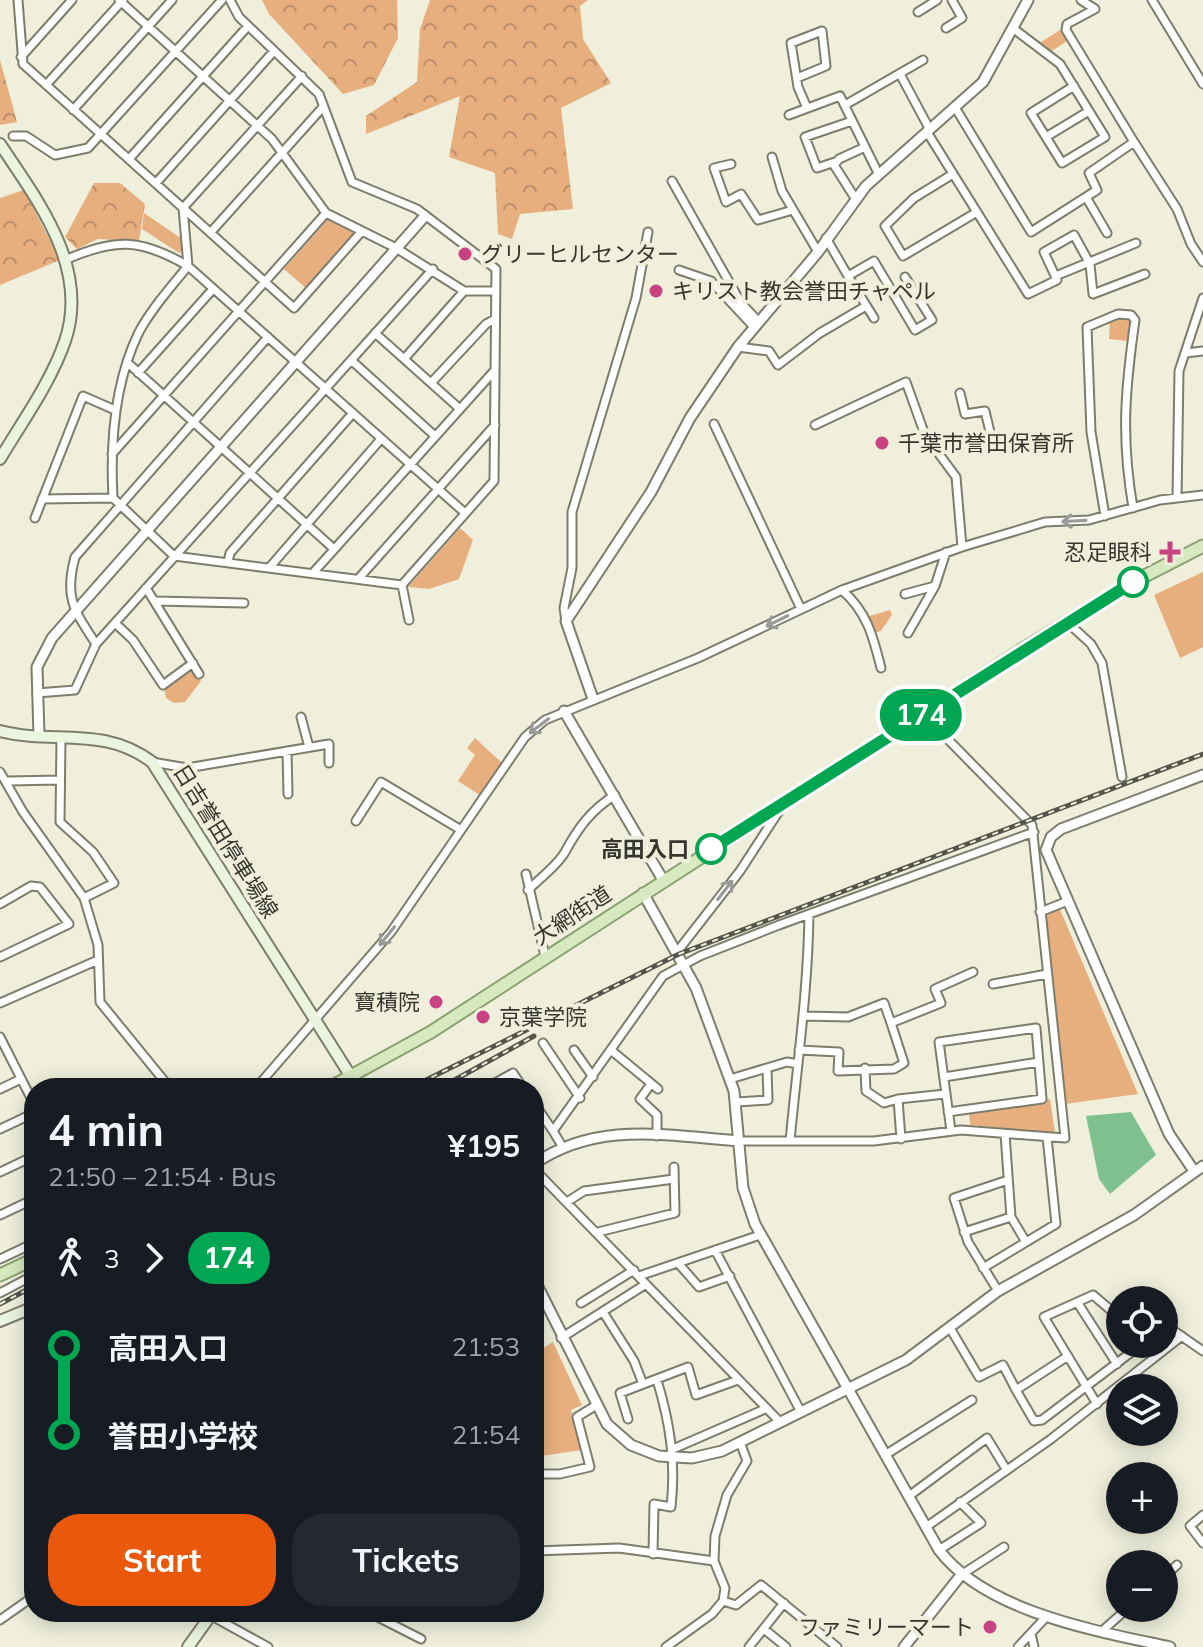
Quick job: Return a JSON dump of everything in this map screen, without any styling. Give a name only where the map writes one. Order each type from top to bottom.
[{"type":"main road","points":[[0,144],[44,211],[65,260],[70,302],[66,337],[0,459]]},
{"type":"main road","name":"大網街道","points":[[345,1078],[431,1032],[1067,622],[1203,546]]},
{"type":"main road","name":"日吉誉田停車場線","points":[[0,731],[105,740],[131,749],[152,762],[350,1075]]},
{"type":"main road","points":[[0,1275],[24,1264]]},
{"type":"main road","points":[[0,1321],[24,1311]]},
{"type":"main road","points":[[188,1647],[206,1622]]},
{"type":"street","points":[[21,57],[72,0]]},
{"type":"street","points":[[73,110],[172,0]]},
{"type":"street","points":[[13,136],[26,136],[55,155],[81,152],[222,0]]},
{"type":"street","points":[[230,0],[248,26],[319,94],[352,182],[425,216],[496,269],[494,481],[402,585]]},
{"type":"street","points":[[918,12],[937,0]]},
{"type":"street","points":[[946,28],[962,18],[952,0]]},
{"type":"street","points":[[566,621],[651,492],[690,418],[738,347],[818,252],[855,198],[878,173],[956,109],[983,82],[1028,0]]},
{"type":"street","points":[[1081,0],[1095,9],[1067,24],[1066,30],[1177,209],[1191,244],[1203,262]]},
{"type":"street","points":[[1152,0],[1203,84]]},
{"type":"street","points":[[46,85],[121,1],[258,125],[326,213],[396,248],[464,291],[496,291]]},
{"type":"street","points":[[20,2],[23,64],[294,308],[362,231]]},
{"type":"street","points":[[129,159],[248,26]]},
{"type":"street","points":[[1014,29],[1060,64],[1074,86],[1105,137],[1062,163],[1031,113],[1074,86]]},
{"type":"street","points":[[797,78],[826,66],[822,31],[791,43],[797,78],[807,108]]},
{"type":"street","points":[[156,183],[274,51]]},
{"type":"street","points":[[845,105],[923,60]]},
{"type":"street","points":[[900,74],[953,174],[1028,294],[1057,280],[1058,275],[1044,252],[1074,235],[1090,264],[1093,294],[1145,274]]},
{"type":"street","points":[[302,76],[183,208],[188,266],[147,319],[115,410],[111,455],[113,498],[174,556],[360,577],[402,585]]},
{"type":"street","points":[[789,115],[840,96],[878,173]]},
{"type":"street","points":[[211,232],[323,107]]},
{"type":"street","points":[[956,109],[1031,232],[1097,190],[1089,173],[1134,142]]},
{"type":"street","points":[[1046,137],[1089,111]]},
{"type":"street","points":[[852,121],[805,137],[817,168],[865,147]]},
{"type":"street","points":[[772,157],[782,191],[818,252]]},
{"type":"street","points":[[835,162],[835,168],[855,198]]},
{"type":"street","points":[[731,164],[714,168],[726,202],[741,194],[758,220],[793,210]]},
{"type":"street","points":[[953,174],[914,198],[885,226],[903,256],[977,212]]},
{"type":"street","points":[[672,181],[756,324]]},
{"type":"street","points":[[1086,197],[1107,233]]},
{"type":"street","points":[[111,455],[326,213]]},
{"type":"street","points":[[39,736],[39,658],[75,611],[425,216]]},
{"type":"street","points":[[593,699],[564,608],[572,568],[572,512],[639,285],[648,232]]},
{"type":"street","points":[[826,238],[874,318]]},
{"type":"street","points":[[65,260],[108,243],[160,250],[188,266],[465,513]]},
{"type":"street","points":[[1058,275],[1136,243]]},
{"type":"street","points":[[848,276],[874,261],[915,330],[932,320],[905,277]]},
{"type":"street","points":[[37,693],[75,690],[96,644],[433,269]]},
{"type":"street","points":[[679,270],[711,281],[756,324]]},
{"type":"street","points":[[138,373],[213,289]]},
{"type":"street","points":[[404,359],[464,291]]},
{"type":"street","points":[[901,307],[917,297]]},
{"type":"street","points":[[1177,498],[1177,396],[1203,298]]},
{"type":"street","points":[[738,347],[769,351],[778,365],[820,333],[866,306]]},
{"type":"street","points":[[1105,516],[1091,432],[1087,327],[1118,314],[1131,315],[1135,320],[1124,426],[1124,453],[1133,508]]},
{"type":"street","points":[[431,383],[486,324],[495,319]]},
{"type":"street","points":[[375,333],[460,409]]},
{"type":"street","points":[[96,644],[71,605],[70,579],[75,557],[268,337]]},
{"type":"street","points":[[1186,353],[1203,351]]},
{"type":"street","points":[[351,360],[435,436]]},
{"type":"street","points":[[129,364],[334,549]]},
{"type":"street","points":[[313,573],[495,370]]},
{"type":"street","points":[[815,425],[906,382],[925,435],[951,466],[958,486],[962,547]]},
{"type":"street","points":[[938,450],[991,436],[985,411],[965,414],[960,393]]},
{"type":"street","points":[[35,518],[83,396],[115,410]]},
{"type":"street","points":[[228,562],[230,553],[353,413]]},
{"type":"street","points":[[714,424],[801,609]]},
{"type":"street","points":[[360,577],[495,425]]},
{"type":"street","points":[[269,568],[381,439]]},
{"type":"street","points":[[265,1078],[391,932],[525,737],[564,711],[698,658],[842,590],[946,552],[1045,522],[1105,516],[1177,498],[1203,495]]},
{"type":"street","points":[[42,499],[113,498]]},
{"type":"street","points":[[908,633],[935,586],[946,552]]},
{"type":"street","points":[[402,585],[409,620]]},
{"type":"street","points":[[905,594],[935,586]]},
{"type":"street","points":[[146,588],[199,674]]},
{"type":"street","points":[[842,590],[860,606],[869,622],[881,668]]},
{"type":"street","points":[[156,601],[244,603]]},
{"type":"street","points":[[1067,622],[1091,644],[1102,663],[1122,777]]},
{"type":"street","points":[[115,623],[133,640],[163,685],[193,663]]},
{"type":"street","points":[[564,711],[663,880]]},
{"type":"street","points":[[544,1160],[562,1146],[598,1135],[790,1141],[901,1139],[951,1131],[1065,1138],[1034,832],[1023,813],[923,714]]},
{"type":"street","points":[[301,717],[309,747]]},
{"type":"street","points":[[61,737],[60,822],[93,852],[114,883],[84,898]]},
{"type":"street","points":[[152,762],[187,768],[329,744],[329,763]]},
{"type":"street","points":[[287,751],[288,794]]},
{"type":"street","points":[[0,772],[8,781],[23,812],[84,898],[95,929],[100,1002],[162,1078]]},
{"type":"street","points":[[544,1301],[595,1406],[607,1424],[631,1445],[673,1454],[707,1455],[740,1442],[906,1360],[998,1291],[1122,1223],[1199,1168],[1169,1134],[1046,850],[1051,837],[1061,829],[1203,775]]},
{"type":"street","points":[[8,781],[60,780]]},
{"type":"street","points":[[356,821],[381,782],[461,830]]},
{"type":"street","points":[[528,890],[564,854],[568,841],[596,807],[615,795]]},
{"type":"street","points":[[677,952],[740,871],[784,804]]},
{"type":"street","points":[[553,1131],[580,1098],[658,982],[700,956],[1034,832]]},
{"type":"street","points":[[526,874],[545,956]]},
{"type":"street","points":[[0,904],[31,886],[40,887],[69,924],[0,957]]},
{"type":"street","points":[[643,893],[685,966],[730,1079],[737,1102],[743,1188],[760,1235],[939,1550],[961,1575],[993,1594],[1047,1616],[1170,1647]]},
{"type":"street","points":[[1040,912],[1068,901]]},
{"type":"street","points":[[790,1141],[804,1016],[809,914]]},
{"type":"street","points":[[0,1003],[98,960]]},
{"type":"street","points":[[891,1023],[941,1003],[935,989],[973,972]]},
{"type":"street","points":[[993,984],[1047,974]]},
{"type":"street","points":[[799,1050],[839,1052],[838,1071],[894,1069],[904,1063],[884,1003],[848,1017],[804,1016]]},
{"type":"street","points":[[948,1112],[1042,1099],[1036,1028],[939,1042],[945,1094],[951,1131]]},
{"type":"street","points":[[0,1037],[2,1047],[24,1085]]},
{"type":"street","points":[[543,1043],[580,1098]]},
{"type":"street","points":[[574,1050],[593,1077]]},
{"type":"street","points":[[612,1051],[654,1086],[640,1099],[657,1115],[657,1136]]},
{"type":"street","points":[[730,1079],[787,1062],[798,1064]]},
{"type":"street","points":[[944,1077],[1039,1062]]},
{"type":"street","points":[[737,1102],[768,1100],[767,1068]]},
{"type":"street","points":[[865,1068],[866,1091],[884,1103],[945,1094]]},
{"type":"street","points":[[0,1089],[21,1079]]},
{"type":"street","points":[[898,1099],[901,1139]]},
{"type":"street","points":[[0,1129],[24,1118]]},
{"type":"street","points":[[544,1118],[562,1146]]},
{"type":"street","points":[[1005,1134],[1011,1217],[1026,1242]]},
{"type":"street","points":[[983,1268],[1056,1224],[1047,1137]]},
{"type":"street","points":[[0,1172],[24,1161]]},
{"type":"street","points":[[598,1232],[675,1213],[674,1167]]},
{"type":"street","points":[[544,1178],[780,1422]]},
{"type":"street","points":[[567,1202],[584,1191],[674,1179]]},
{"type":"street","points":[[998,1291],[964,1232],[954,1198],[1008,1180]]},
{"type":"street","points":[[0,1215],[24,1204]]},
{"type":"street","points":[[964,1232],[1011,1217]]},
{"type":"street","points":[[581,1303],[636,1273],[678,1263],[760,1235]]},
{"type":"street","points":[[0,1259],[24,1248]]},
{"type":"street","points":[[715,1250],[801,1412]]},
{"type":"street","points":[[678,1263],[699,1287],[730,1276]]},
{"type":"street","points":[[0,1293],[24,1280]]},
{"type":"street","points":[[561,1338],[646,1284]]},
{"type":"street","points":[[1097,1404],[1044,1317],[1093,1295],[1106,1306]]},
{"type":"street","points":[[1077,1302],[1117,1364]]},
{"type":"street","points":[[603,1312],[634,1361],[643,1384]]},
{"type":"street","points":[[950,1328],[979,1377],[1003,1365],[1034,1421],[1042,1420],[1124,1358]]},
{"type":"street","points":[[1178,1333],[1203,1351]]},
{"type":"street","points":[[926,1527],[1097,1404],[1182,1336]]},
{"type":"street","points":[[1016,1390],[1068,1356]]},
{"type":"street","points":[[628,1419],[620,1393],[688,1367],[696,1395],[738,1380]]},
{"type":"street","points":[[653,1554],[654,1504],[671,1507],[673,1454],[657,1380]]},
{"type":"street","points":[[885,1455],[972,1400]]},
{"type":"street","points":[[544,1474],[560,1474],[590,1467],[577,1417],[595,1406]]},
{"type":"street","points":[[673,1454],[765,1409]]},
{"type":"street","points":[[909,1496],[987,1438],[1006,1469]]},
{"type":"street","points":[[666,1647],[712,1614],[723,1601],[725,1588],[714,1561],[715,1536],[727,1495],[747,1461],[740,1442]]},
{"type":"street","points":[[939,1550],[981,1523],[960,1502]]},
{"type":"street","points":[[1203,1515],[1190,1526],[1203,1543]]},
{"type":"street","points":[[904,1647],[961,1575],[1004,1547]]},
{"type":"street","points":[[544,1551],[619,1548],[714,1561]]},
{"type":"street","points":[[723,1601],[736,1605],[759,1585],[837,1647]]},
{"type":"street","points":[[0,1620],[24,1603]]},
{"type":"street","points":[[749,1647],[784,1603]]},
{"type":"street","points":[[1018,1647],[1047,1616]]},
{"type":"street","points":[[226,1622],[268,1647]]},
{"type":"street","points":[[388,1622],[421,1639]]},
{"type":"street","points":[[1102,1631],[1112,1622]]},
{"type":"street","points":[[764,1629],[786,1647]]},
{"type":"street","points":[[1031,1634],[1034,1647]]},
{"type":"green space","points":[[262,0],[397,0],[398,38],[374,85],[343,94],[269,14]]},
{"type":"green space","points":[[430,0],[588,0],[580,6],[583,39],[611,83],[561,108],[573,209],[520,214],[512,239],[498,234],[495,173],[449,157],[460,96],[366,134],[366,116],[417,82],[420,29]]},
{"type":"green space","points":[[1060,30],[1067,41],[1050,52],[1038,44]]},
{"type":"green space","points":[[0,60],[17,122],[0,125]]},
{"type":"green space","points":[[94,183],[120,183],[145,204],[139,241],[98,239],[77,249],[65,237]]},
{"type":"green space","points":[[24,190],[60,260],[0,285],[0,198]]},
{"type":"green space","points":[[144,213],[182,239],[182,251],[179,253],[142,229]]},
{"type":"green space","points":[[328,219],[356,233],[308,290],[284,269]]},
{"type":"green space","points":[[1120,317],[1132,321],[1128,341],[1109,339],[1110,321]]},
{"type":"green space","points":[[460,528],[473,540],[459,579],[429,589],[408,587]]},
{"type":"green space","points":[[1203,572],[1203,647],[1180,658],[1154,595]]},
{"type":"green space","points":[[890,610],[892,615],[881,631],[874,633],[869,616]]},
{"type":"green space","points":[[191,668],[201,681],[185,702],[174,703],[166,698],[164,688]]},
{"type":"green space","points":[[475,738],[503,764],[481,796],[458,781],[475,755],[467,748]]},
{"type":"green space","points":[[1059,907],[1138,1094],[1065,1104],[1043,917]]},
{"type":"green space","points":[[1050,1099],[1055,1133],[970,1125],[969,1111]]},
{"type":"green space","points":[[553,1342],[582,1405],[571,1410],[582,1450],[544,1456],[544,1348]]},
{"type":"shaded area","points":[[1131,1112],[1156,1155],[1110,1194],[1099,1179],[1086,1116]]},
{"type":"railway","points":[[430,1078],[679,954],[1203,754]]},
{"type":"railway","points":[[458,1078],[534,1036]]},
{"type":"railway","points":[[0,1304],[24,1291]]},
{"type":"bus line","name":"174","points":[[711,849],[1133,582]]},
{"type":"place","name":"グリーヒルセンター","points":[[465,254]]},
{"type":"place","name":"キリスト教会誉田チャペル","points":[[656,291]]},
{"type":"place","name":"千葉市誉田保育所","points":[[882,443]]},
{"type":"place","name":"忍足眼科","points":[[1170,552]]},
{"type":"place","name":"高田入口","points":[[711,849]]},
{"type":"place","name":"寶積院","points":[[436,1002]]},
{"type":"place","name":"京葉学院","points":[[483,1017]]},
{"type":"place","name":"ファミリーマート","points":[[990,1627]]}]
